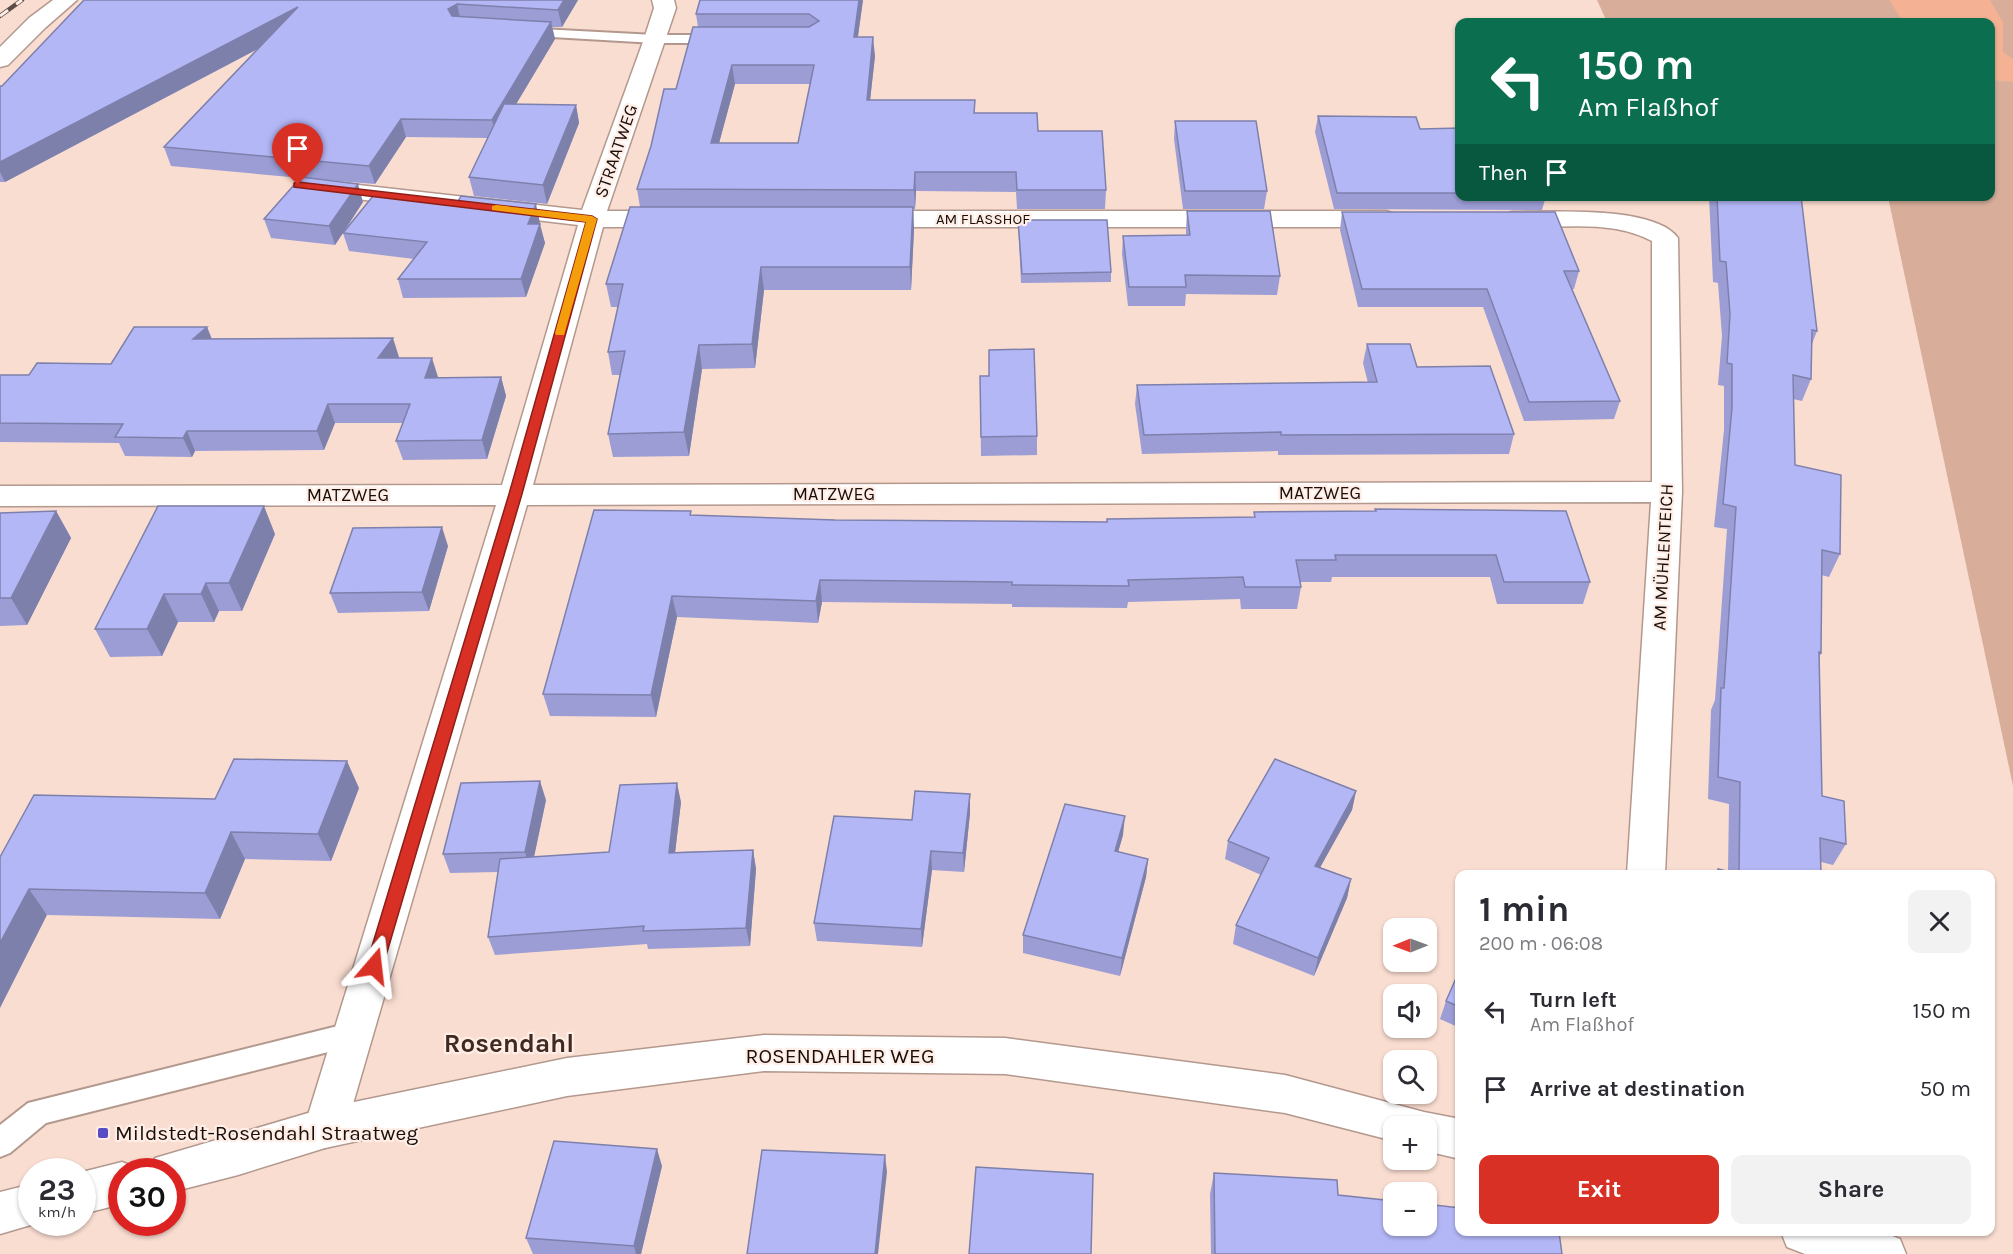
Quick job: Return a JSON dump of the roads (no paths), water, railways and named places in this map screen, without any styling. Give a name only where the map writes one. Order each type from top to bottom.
[{"type":"street","points":[[0,60],[37,23],[66,0]]},
{"type":"street","name":"STRAATWEG","points":[[326,1128],[515,494],[592,219],[656,39],[665,8],[663,0]]},
{"type":"street","points":[[298,185],[592,219],[699,219]]},
{"type":"street","name":"AM FLASSHOF","points":[[841,219],[1410,219]]},
{"type":"street","name":"AM MÜHLENTEICH","points":[[1493,220],[1600,220],[1643,226],[1665,238],[1667,492],[1646,870]]},
{"type":"street","name":"MATZWEG","points":[[0,496],[1667,492]]},
{"type":"street","name":"ROSENDAHLER WEG","points":[[186,1168],[326,1128],[567,1077],[764,1053],[1005,1056],[1285,1094],[1383,1119]]},
{"type":"street","points":[[1437,1134],[1455,1139]]},
{"type":"street","points":[[0,1213],[18,1208]]},
{"type":"street","points":[[1818,1236],[1884,1254]]},
{"type":"lane","points":[[507,31],[656,39],[739,39]]},
{"type":"lane","points":[[0,1143],[38,1112],[354,1034]]},
{"type":"railway","points":[[0,16],[22,0]]},
{"type":"place","name":"Mildstedt-Rosendahl Straatweg","points":[[103,1133]]},
{"type":"district","name":"Rosendahl","points":[[509,1043]]}]
